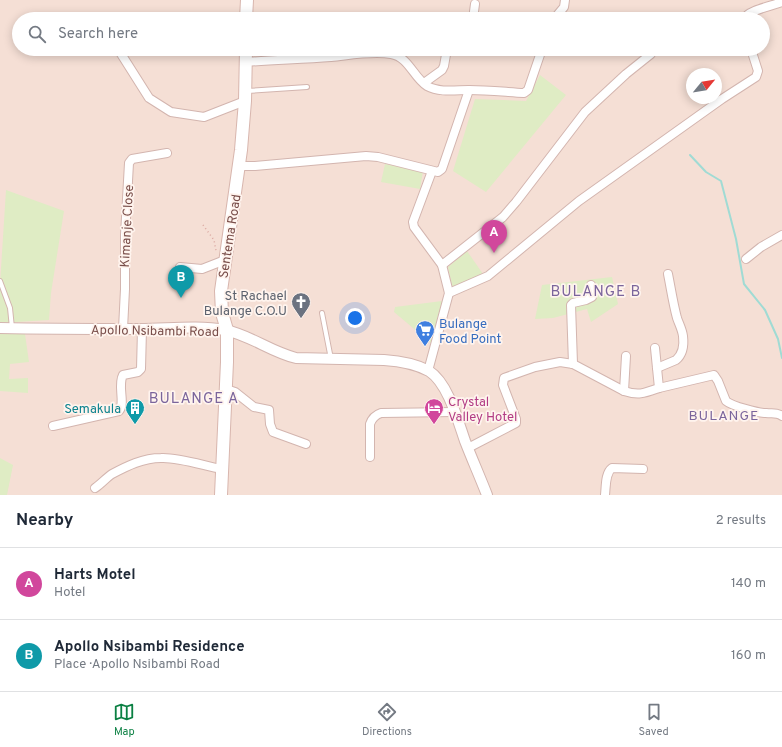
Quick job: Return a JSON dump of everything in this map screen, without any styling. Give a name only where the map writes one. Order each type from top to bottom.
[{"type":"main road","points":[[246,12],[247,0]]},
{"type":"main road","name":"Sentema Road","points":[[221,495],[227,330],[221,303],[222,262],[239,166],[245,96],[245,56]]},
{"type":"street","points":[[560,12],[564,7],[565,0]]},
{"type":"street","points":[[752,12],[782,2]]},
{"type":"street","points":[[474,12],[475,4]]},
{"type":"street","points":[[122,56],[149,98],[172,112],[204,116],[245,96]]},
{"type":"street","points":[[245,62],[339,56]]},
{"type":"street","points":[[399,56],[424,83],[434,88],[459,92],[469,90],[526,92],[539,56]]},
{"type":"street","points":[[424,83],[442,70],[446,56]]},
{"type":"street","points":[[442,265],[503,217],[585,112],[626,74],[648,56]]},
{"type":"street","points":[[449,293],[488,276],[579,201],[722,99],[756,77],[758,71],[753,56]]},
{"type":"street","points":[[239,166],[366,156],[410,164],[438,172],[442,169],[469,90]]},
{"type":"street","name":"Kimanje Close","points":[[123,329],[125,235],[129,163],[132,159],[167,153]]},
{"type":"street","points":[[428,371],[449,293],[442,265],[414,227],[413,222],[432,171]]},
{"type":"street","points":[[746,259],[761,247],[782,235]]},
{"type":"street","points":[[180,267],[202,269],[222,262]]},
{"type":"street","points":[[657,368],[676,360],[682,351],[682,330],[677,320],[668,274]]},
{"type":"street","points":[[573,364],[571,305],[573,302],[586,300],[592,297],[591,285]]},
{"type":"street","name":"Apollo Nsibambi Road","points":[[0,328],[200,328],[227,330],[258,342],[282,355],[296,358],[396,361],[428,371],[442,386],[487,495]]},
{"type":"street","points":[[53,426],[119,411],[122,406],[120,396],[121,378],[123,375],[138,372],[141,369],[142,329]]},
{"type":"street","points":[[655,348],[659,388]]},
{"type":"street","points":[[624,391],[626,356]]},
{"type":"street","points":[[468,448],[516,423],[516,419],[503,385],[504,378],[549,363],[560,362],[573,364],[624,391],[633,394],[641,394],[659,388],[714,375],[728,403],[744,409],[761,413],[779,414],[782,416]]},
{"type":"street","points":[[226,389],[235,392],[254,407],[269,410],[270,424],[273,432],[306,444]]},
{"type":"street","points":[[370,457],[370,424],[376,415],[381,413],[454,412]]},
{"type":"street","points":[[95,488],[112,474],[134,463],[150,459],[162,458],[222,469]]},
{"type":"street","points":[[606,495],[606,482],[609,470],[612,468],[643,468]]},
{"type":"lane","points":[[245,96],[307,87]]},
{"type":"lane","points":[[0,281],[10,308],[12,328]]},
{"type":"lane","points":[[322,313],[331,359]]},
{"type":"path","points":[[204,225],[214,240],[222,262]]},
{"type":"shaded area","points":[[0,0],[782,0],[782,495],[0,495]]},
{"type":"green space","points":[[540,75],[566,95],[486,192],[453,171],[475,99],[526,101]]},
{"type":"green space","points":[[385,164],[423,171],[420,189],[381,182]]},
{"type":"green space","points":[[6,190],[64,211],[51,293],[49,320],[0,323],[0,284]]},
{"type":"green space","points":[[467,251],[483,274],[477,279],[453,290],[448,267]]},
{"type":"green space","points":[[612,277],[618,304],[591,322],[587,309],[553,318],[535,319],[542,285]]},
{"type":"green space","points":[[442,301],[432,344],[394,312],[395,307]]},
{"type":"green space","points":[[0,334],[25,334],[29,362],[10,364],[9,379],[28,378],[28,393],[0,391]]},
{"type":"green space","points":[[0,458],[13,465],[7,495],[0,495]]},
{"type":"waterway","points":[[690,155],[706,172],[721,181],[736,239],[744,284],[765,310],[778,339],[782,358]]},
{"type":"place","name":"Harts Motel","points":[[494,253]]},
{"type":"place","name":"Apollo Nsibambi Residence","points":[[181,298]]},
{"type":"place","name":"St Rachael Bulange C.O.U","points":[[301,319]]},
{"type":"place","name":"Bulange Food Point","points":[[425,347]]},
{"type":"place","name":"Semakula","points":[[135,425]]},
{"type":"place","name":"Crystal Valley Hotel","points":[[434,425]]},
{"type":"district","name":"BULANGE B","points":[[596,291]]},
{"type":"district","name":"BULANGE A","points":[[194,398]]},
{"type":"district","name":"BULANGE","points":[[724,415]]}]
